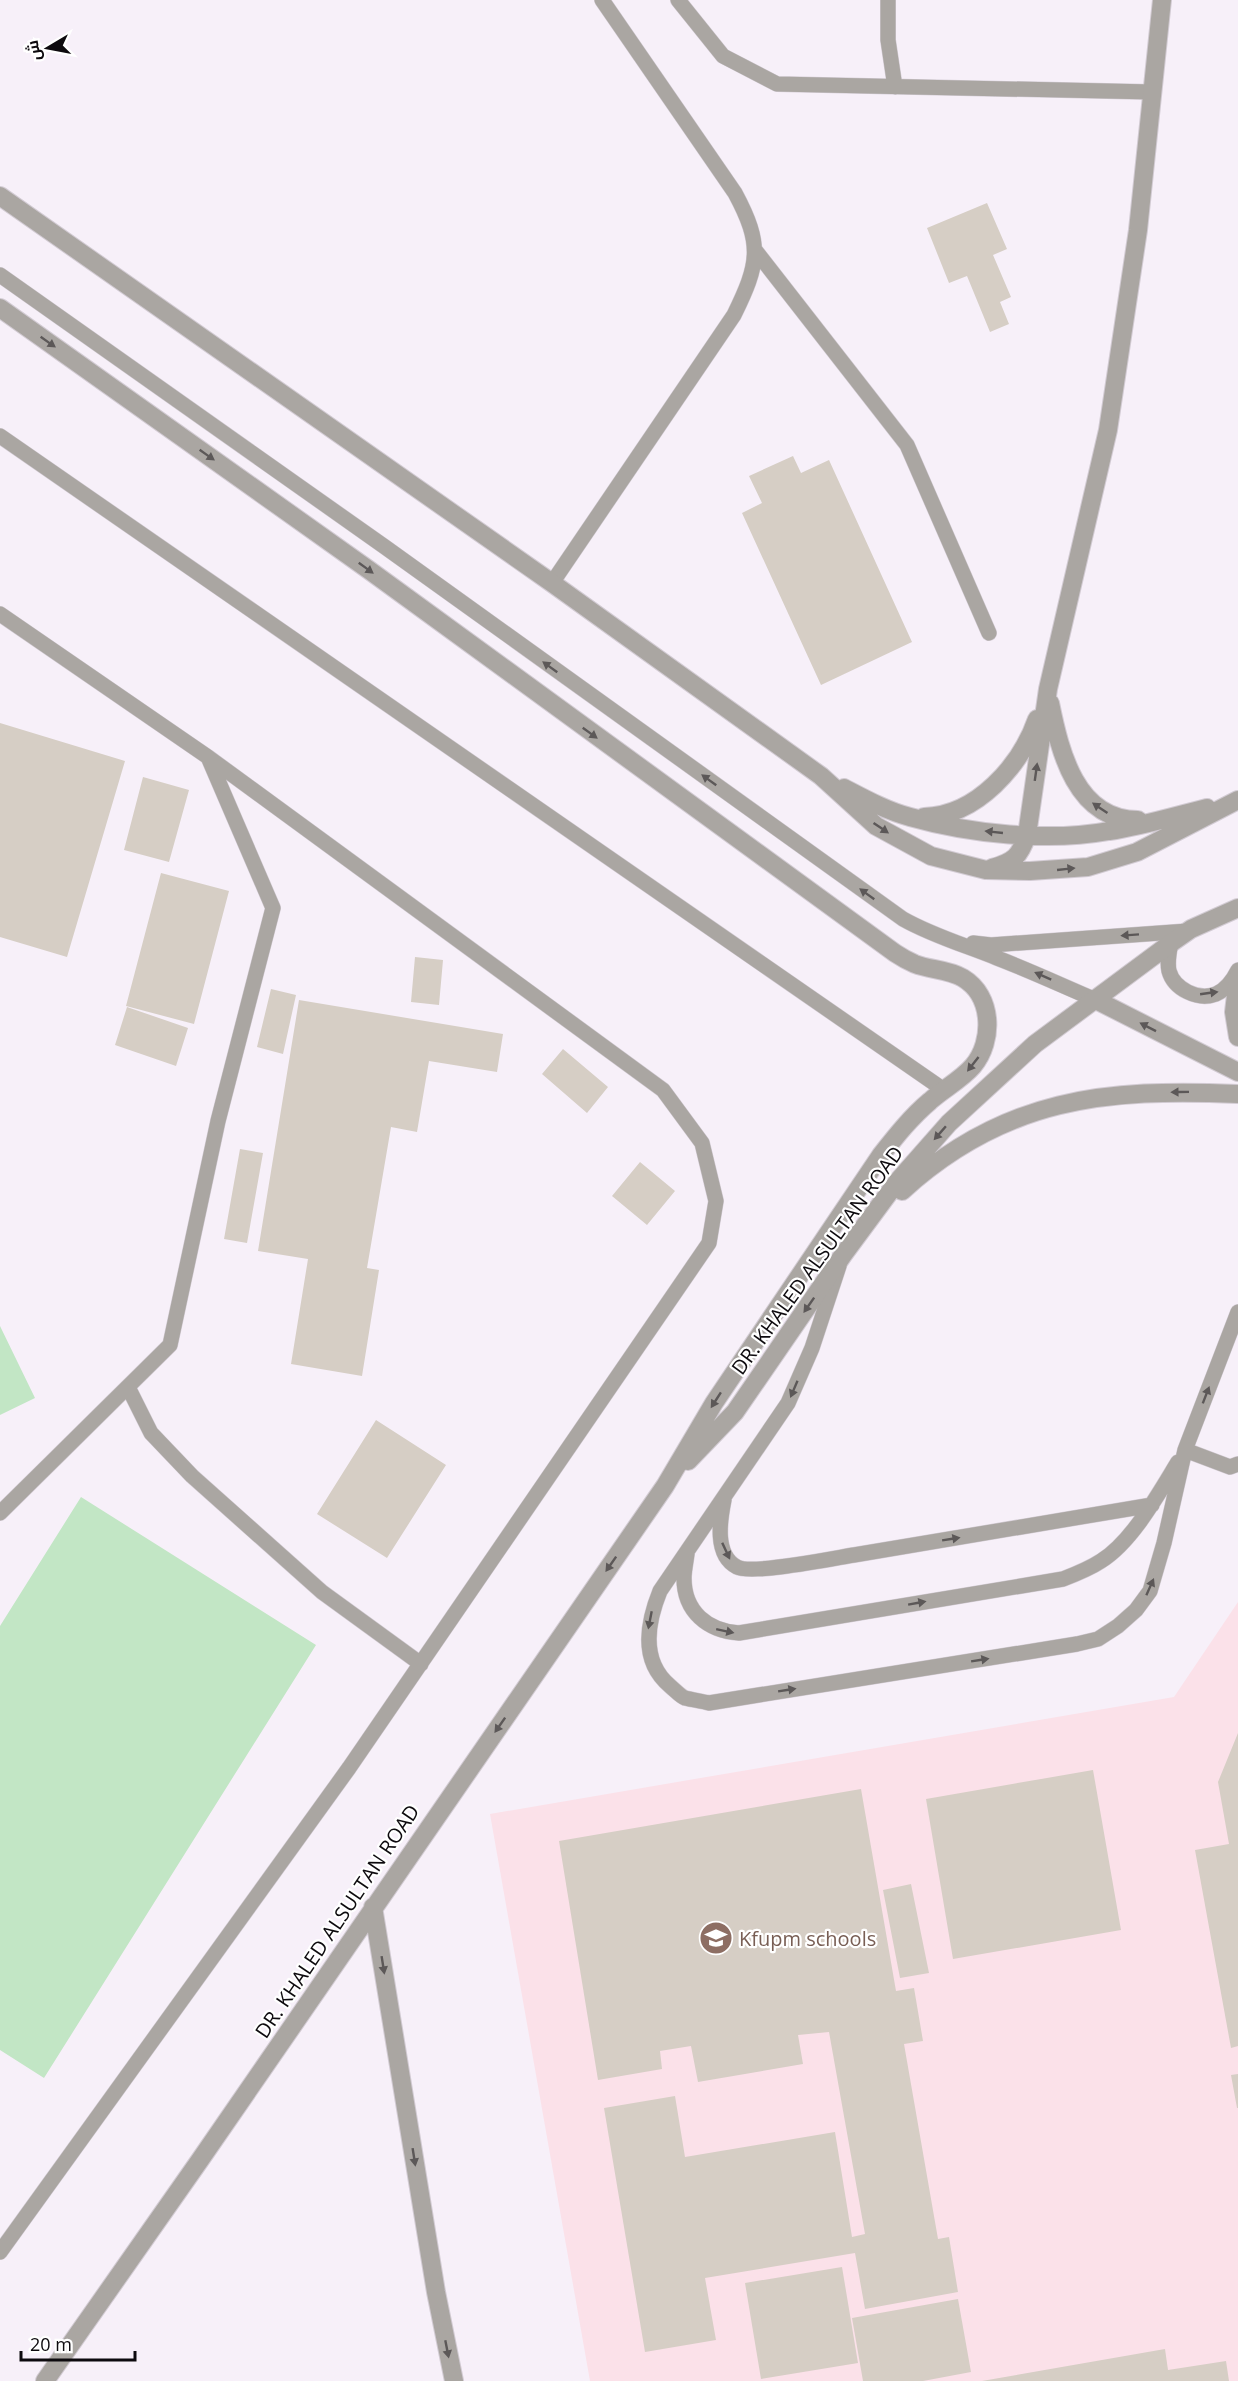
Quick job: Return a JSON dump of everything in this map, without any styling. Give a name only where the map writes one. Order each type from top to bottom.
[{"type":"street","points":[[986,870],[1009,862],[1019,854],[1027,835],[1048,689],[1108,430],[1138,230],[1162,0]]},
{"type":"street","points":[[0,196],[552,583],[821,776],[876,826],[906,844],[931,856],[986,870],[1060,870],[1104,862],[1137,852],[1238,800]]},
{"type":"street","name":"DR. KHALED ALSULTAN ROAD","points":[[0,308],[369,570],[895,953],[916,964],[941,969],[962,977],[976,988],[986,1009],[988,1028],[983,1048],[973,1066],[906,1124],[881,1155],[714,1403],[665,1486],[45,2381]]},
{"type":"street","points":[[909,817],[933,817],[950,812],[985,792],[1001,779],[1019,756],[1033,731],[1048,689]]},
{"type":"street","points":[[1048,689],[1056,734],[1064,760],[1087,798],[1099,809],[1113,816],[1130,820],[1155,820]]},
{"type":"street","points":[[821,776],[876,804],[909,817],[964,829],[1027,835],[1059,836],[1108,832],[1238,800]]},
{"type":"street","name":"DR. KHALED ALSULTAN ROAD","points":[[665,1486],[735,1412],[843,1255],[897,1182],[949,1123],[1035,1044],[1188,931],[1238,908]]},
{"type":"street","points":[[1238,978],[1234,1012],[1238,1037]]},
{"type":"street","points":[[1096,1000],[1238,1072]]},
{"type":"street","points":[[867,1223],[919,1176],[959,1146],[996,1127],[1040,1109],[1087,1099],[1135,1093],[1238,1094]]},
{"type":"street","points":[[373,1907],[436,2292],[454,2381]]},
{"type":"lane","points":[[552,583],[734,315],[750,282],[755,250],[750,222],[735,194],[602,0]]},
{"type":"lane","points":[[678,0],[723,56],[777,84],[1152,92]]},
{"type":"lane","points":[[888,0],[888,40],[895,87]]},
{"type":"lane","points":[[755,250],[907,446],[989,633]]},
{"type":"lane","points":[[0,275],[385,547],[903,919],[939,938],[1023,968],[1096,1000]]},
{"type":"lane","points":[[0,436],[944,1090]]},
{"type":"lane","points":[[0,614],[208,757],[663,1090],[702,1143],[716,1201],[709,1243],[350,1768],[0,2252]]},
{"type":"lane","points":[[0,1514],[170,1346],[218,1121],[273,908],[208,757]]},
{"type":"lane","points":[[955,942],[991,945],[1188,931]]},
{"type":"lane","points":[[1171,943],[1167,959],[1170,973],[1176,984],[1189,993],[1214,995],[1226,988],[1238,970]]},
{"type":"lane","points":[[843,1255],[812,1348],[788,1403],[660,1591],[650,1615],[648,1634],[652,1661],[665,1682],[683,1697],[709,1703],[1077,1644],[1098,1639],[1118,1626],[1136,1610],[1150,1591],[1164,1543],[1185,1450],[1238,1312]]},
{"type":"lane","points":[[128,1387],[151,1433],[192,1476],[322,1592],[421,1664]]},
{"type":"lane","points":[[688,1551],[684,1579],[687,1597],[696,1614],[706,1624],[722,1632],[739,1634],[1062,1579],[1103,1561],[1118,1548],[1152,1505],[1185,1450]]},
{"type":"lane","points":[[1185,1450],[1230,1467],[1238,1464]]},
{"type":"lane","points":[[726,1494],[720,1531],[722,1545],[726,1556],[737,1568],[751,1570],[813,1562],[1152,1505]]},
{"type":"shaded area","points":[[1238,1602],[1238,2381],[590,2381],[490,1814],[1174,1697]]},
{"type":"green space","points":[[0,1326],[35,1398],[0,1415]]},
{"type":"green space","points":[[81,1497],[316,1645],[44,2078],[0,2050],[0,1626]]},
{"type":"building","points":[[987,203],[1007,249],[993,255],[1011,297],[1000,302],[1009,324],[990,332],[967,276],[949,283],[927,228]]},
{"type":"building","points":[[793,456],[801,473],[829,460],[912,642],[821,685],[742,513],[762,503],[749,476]]},
{"type":"building","points":[[0,723],[125,761],[67,957],[0,937]]},
{"type":"building","points":[[143,777],[189,790],[169,862],[124,850]]},
{"type":"building","points":[[161,873],[229,891],[194,1024],[126,1006]]},
{"type":"building","points":[[415,957],[443,960],[439,1005],[411,1002]]},
{"type":"building","points":[[271,989],[296,995],[283,1054],[257,1047]]},
{"type":"building","points":[[299,1000],[503,1034],[497,1072],[429,1061],[417,1132],[391,1127],[367,1268],[379,1270],[362,1376],[291,1364],[308,1259],[258,1251]]},
{"type":"building","points":[[127,1007],[188,1028],[176,1066],[115,1045]]},
{"type":"building","points":[[563,1049],[608,1087],[587,1113],[542,1074]]},
{"type":"building","points":[[240,1149],[263,1153],[247,1243],[224,1239]]},
{"type":"building","points":[[640,1162],[675,1191],[647,1225],[612,1196]]},
{"type":"building","points":[[376,1420],[446,1465],[387,1558],[317,1514]]},
{"type":"building","points":[[1238,1733],[1238,2046],[1231,2048],[1195,1850],[1229,1844],[1218,1782]]},
{"type":"building","points":[[1093,1770],[1121,1930],[953,1959],[926,1799]]},
{"type":"building","points":[[861,1789],[896,1991],[914,1988],[923,2041],[904,2044],[938,2239],[949,2237],[958,2292],[865,2309],[855,2253],[705,2278],[716,2340],[645,2352],[604,2108],[675,2096],[685,2157],[835,2132],[852,2237],[865,2234],[829,2032],[798,2035],[803,2064],[698,2082],[691,2046],[660,2051],[662,2069],[598,2080],[559,1841]]},
{"type":"building","points":[[911,1884],[929,1973],[900,1978],[883,1890]]},
{"type":"building","points":[[1238,2074],[1238,2108],[1237,2108],[1231,2075]]},
{"type":"building","points":[[842,2267],[858,2363],[761,2379],[745,2283]]},
{"type":"building","points":[[958,2299],[971,2372],[923,2381],[863,2381],[852,2318]]},
{"type":"building","points":[[1165,2349],[1168,2370],[1226,2361],[1229,2381],[982,2381]]},
{"type":"place","name":"Kfupm schools","points":[[716,1938]]}]
